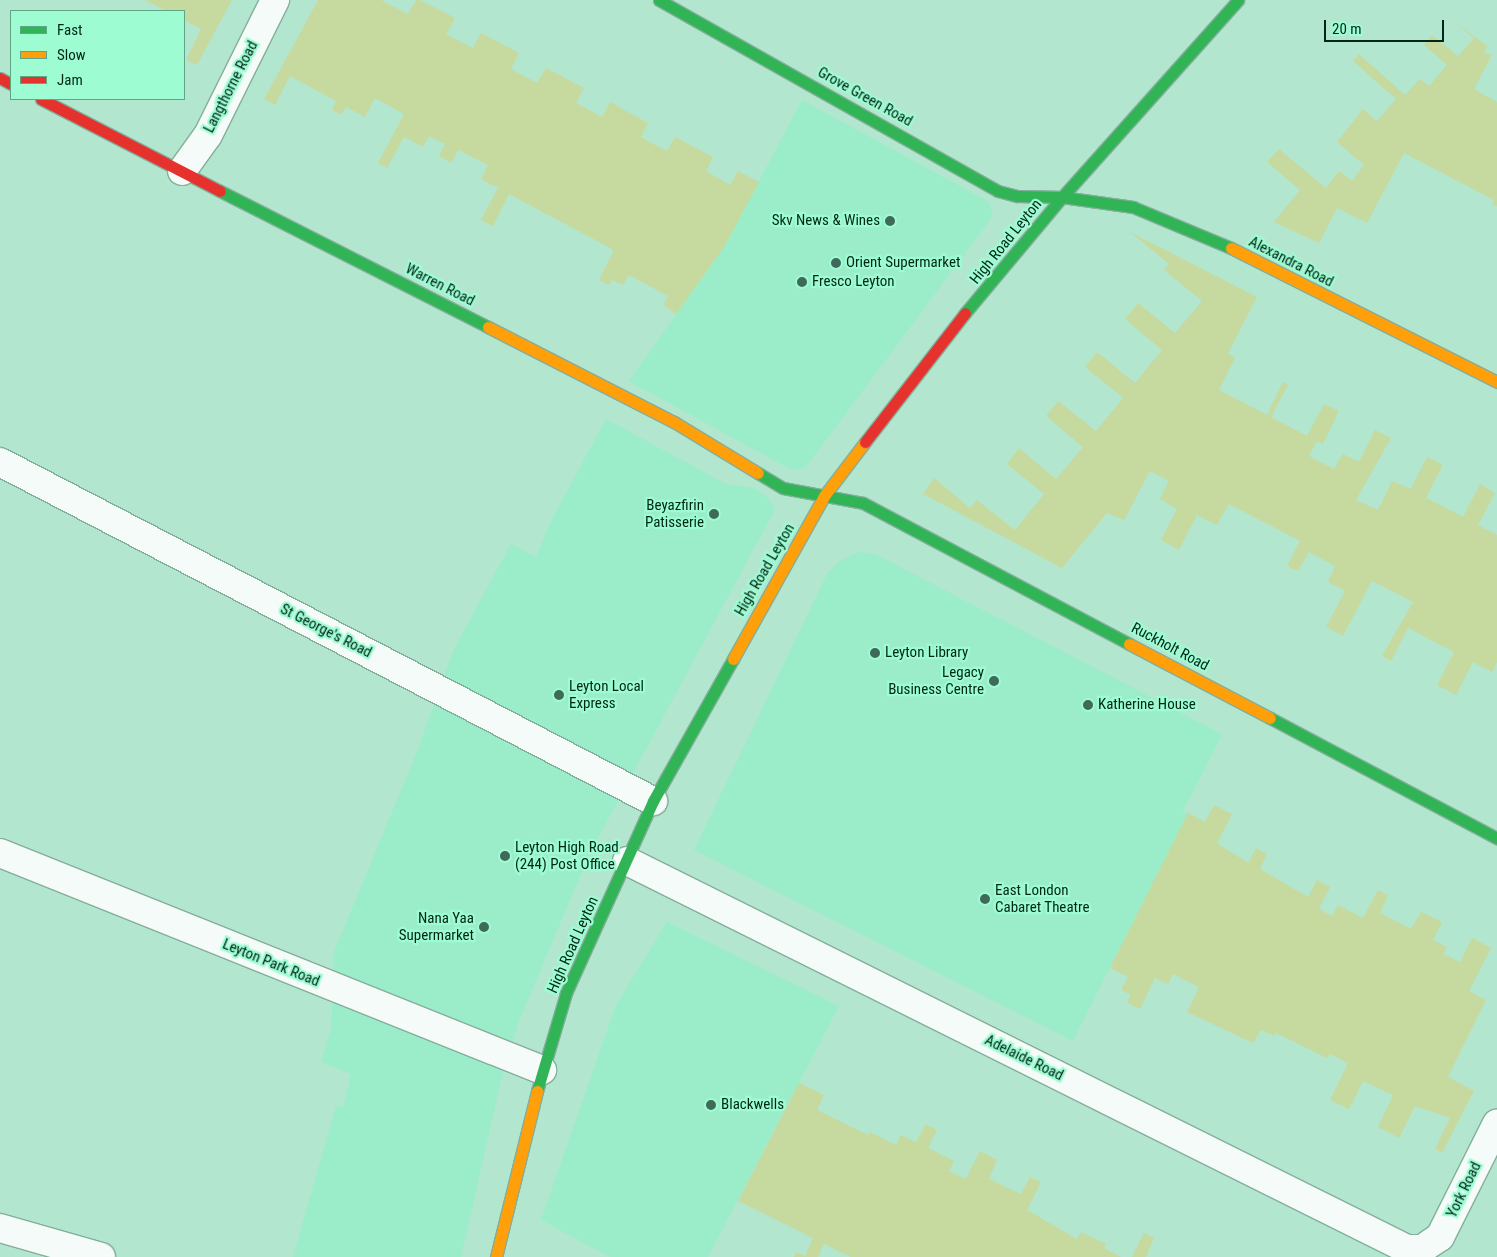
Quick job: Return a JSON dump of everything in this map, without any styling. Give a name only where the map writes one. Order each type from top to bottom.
[{"type":"main road","name":"Grove Green Road","points":[[659,0],[998,191],[1017,196],[1062,197]]},
{"type":"main road","name":"High Road Leyton","points":[[496,1257],[542,1070],[566,993],[628,861],[653,801],[824,496],[937,347],[1062,197],[1238,0]]},
{"type":"main road","name":"Warren Road","points":[[43,100],[674,422],[783,488],[824,496]]},
{"type":"main road","name":"Alexandra Road","points":[[1062,197],[1133,208],[1205,235],[1497,382]]},
{"type":"main road","name":"Ruckholt Road","points":[[824,496],[863,503],[1497,838]]},
{"type":"street","name":"Langthorne Road","points":[[182,171],[208,135],[275,0]]},
{"type":"street","name":"St George's Road","points":[[0,462],[653,801]]},
{"type":"street","name":"Leyton Park Road","points":[[0,853],[542,1070]]},
{"type":"street","name":"Adelaide Road","points":[[628,861],[1399,1245],[1422,1249]]},
{"type":"street","name":"York Road","points":[[1422,1249],[1440,1237],[1497,1123]]},
{"type":"street","points":[[0,1228],[101,1257]]},
{"type":"shaded area","points":[[145,0],[232,0],[197,65],[186,60],[201,29],[185,21],[185,10],[164,10]]},
{"type":"shaded area","points":[[318,0],[381,0],[408,14],[416,0],[420,0],[455,18],[446,34],[473,48],[481,33],[519,53],[511,69],[537,83],[546,68],[584,88],[576,103],[602,117],[610,102],[648,123],[641,137],[655,145],[667,151],[675,137],[713,157],[706,171],[730,185],[738,171],[759,182],[724,247],[676,314],[663,305],[668,296],[629,275],[623,285],[612,280],[609,285],[599,280],[614,250],[509,194],[493,226],[481,220],[498,188],[481,179],[488,165],[458,150],[451,163],[439,156],[445,144],[429,136],[423,147],[404,137],[387,168],[378,163],[404,114],[375,98],[365,117],[346,107],[341,115],[332,110],[336,101],[290,76],[275,105],[264,99]]},
{"type":"shaded area","points":[[1448,17],[1487,46],[1484,52],[1492,55],[1474,89],[1497,102],[1497,206],[1492,204],[1494,200],[1404,153],[1367,223],[1337,208],[1319,243],[1274,222],[1300,190],[1267,162],[1279,149],[1326,188],[1339,171],[1352,181],[1364,165],[1337,142],[1363,109],[1377,121],[1396,99],[1353,61],[1359,54],[1405,95],[1420,79],[1429,86],[1447,65],[1424,45],[1432,35],[1458,56],[1474,38]]},
{"type":"shaded area","points":[[802,100],[989,202],[993,216],[814,456],[805,467],[795,470],[786,467],[629,381],[724,247]]},
{"type":"shaded area","points":[[1130,232],[1257,297],[1228,353],[1235,358],[1219,390],[1267,415],[1283,382],[1288,385],[1271,417],[1307,436],[1324,404],[1339,411],[1323,444],[1317,441],[1309,456],[1334,469],[1343,454],[1359,462],[1375,430],[1391,438],[1356,500],[1378,510],[1392,481],[1411,489],[1427,457],[1443,465],[1426,498],[1463,517],[1480,484],[1495,493],[1478,525],[1497,535],[1497,662],[1492,672],[1473,662],[1456,695],[1437,685],[1454,652],[1408,628],[1391,661],[1382,656],[1413,602],[1372,581],[1343,636],[1326,627],[1345,591],[1328,582],[1335,566],[1309,552],[1298,571],[1287,566],[1300,541],[1229,504],[1217,525],[1197,515],[1179,550],[1161,540],[1177,509],[1160,499],[1169,481],[1150,471],[1124,520],[1107,513],[1062,568],[923,494],[934,478],[970,508],[977,500],[1015,530],[1044,494],[1007,464],[1019,448],[1056,479],[1083,447],[1046,416],[1058,401],[1096,431],[1123,398],[1085,367],[1097,352],[1135,383],[1162,350],[1125,319],[1138,303],[1175,333],[1202,301],[1164,270],[1169,264]]},
{"type":"shaded area","points":[[606,419],[726,484],[753,488],[768,498],[774,507],[772,515],[589,855],[519,1021],[501,1080],[461,1257],[293,1257],[336,1106],[343,1108],[351,1074],[321,1062],[331,1028],[334,952],[418,749],[453,651],[511,544],[536,557],[550,523]]},
{"type":"shaded area","points":[[858,552],[877,555],[1222,734],[1182,813],[1188,813],[1073,1041],[694,850],[827,574],[840,561]]},
{"type":"shaded area","points":[[1214,805],[1232,814],[1217,843],[1248,863],[1256,848],[1267,854],[1260,869],[1308,897],[1317,880],[1330,887],[1319,909],[1332,916],[1338,905],[1363,918],[1378,890],[1388,895],[1380,913],[1411,929],[1421,912],[1442,922],[1433,940],[1447,947],[1443,954],[1460,962],[1472,938],[1491,948],[1469,991],[1486,1000],[1448,1077],[1474,1091],[1442,1153],[1435,1149],[1450,1118],[1415,1106],[1399,1138],[1378,1127],[1393,1095],[1363,1081],[1349,1109],[1330,1100],[1348,1063],[1330,1054],[1327,1058],[1276,1033],[1274,1036],[1261,1030],[1253,1043],[1187,1012],[1199,987],[1173,974],[1168,984],[1155,978],[1140,1009],[1127,1003],[1131,995],[1121,990],[1128,977],[1110,968],[1188,813],[1205,822]]},
{"type":"shaded area","points":[[667,922],[839,1006],[708,1257],[610,1257],[541,1220],[616,1005]]},
{"type":"shaded area","points":[[799,1083],[824,1095],[817,1110],[868,1135],[870,1132],[896,1145],[901,1135],[916,1142],[926,1124],[937,1130],[928,1148],[954,1161],[949,1171],[966,1179],[980,1151],[997,1160],[989,1179],[1021,1194],[1030,1177],[1041,1182],[1027,1210],[1077,1239],[1081,1232],[1106,1244],[1104,1248],[1121,1257],[851,1257],[824,1244],[818,1257],[794,1257],[796,1252],[805,1256],[813,1238],[738,1201]]},
{"type":"shaded area","points":[[1144,1233],[1154,1238],[1146,1257],[1132,1257]]},
{"type":"traffic: fast","points":[[659,0],[998,191],[1017,196],[1062,197],[1133,207],[1231,248]]},
{"type":"traffic: fast","points":[[965,313],[1062,197],[1238,0]]},
{"type":"traffic: fast","points":[[220,191],[488,327]]},
{"type":"traffic: fast","points":[[758,473],[783,488],[863,503],[1129,644]]},
{"type":"traffic: fast","points":[[537,1091],[566,993],[653,801],[733,659]]},
{"type":"traffic: fast","points":[[1270,718],[1497,838]]},
{"type":"traffic: slow","points":[[1231,248],[1497,382]]},
{"type":"traffic: slow","points":[[488,327],[674,422],[758,473]]},
{"type":"traffic: slow","points":[[733,659],[824,496],[865,442]]},
{"type":"traffic: slow","points":[[1129,644],[1270,718]]},
{"type":"traffic: slow","points":[[496,1257],[537,1091]]},
{"type":"traffic: jam","points":[[0,78],[10,83]]},
{"type":"traffic: jam","points":[[43,100],[220,191]]},
{"type":"traffic: jam","points":[[865,442],[965,313]]},
{"type":"place","name":"Skv News & Wines","points":[[890,221]]},
{"type":"place","name":"Orient Supermarket","points":[[836,263]]},
{"type":"place","name":"Fresco Leyton","points":[[802,282]]},
{"type":"place","name":"Beyazfirin Patisserie","points":[[714,514]]},
{"type":"place","name":"Leyton Library","points":[[875,653]]},
{"type":"place","name":"Legacy Business Centre","points":[[994,681]]},
{"type":"place","name":"Leyton Local Express","points":[[559,695]]},
{"type":"place","name":"Katherine House","points":[[1088,705]]},
{"type":"place","name":"Leyton High Road (244) Post Office","points":[[505,856]]},
{"type":"place","name":"East London Cabaret Theatre","points":[[985,899]]},
{"type":"place","name":"Nana Yaa Supermarket","points":[[484,927]]},
{"type":"place","name":"Blackwells","points":[[711,1105]]}]
